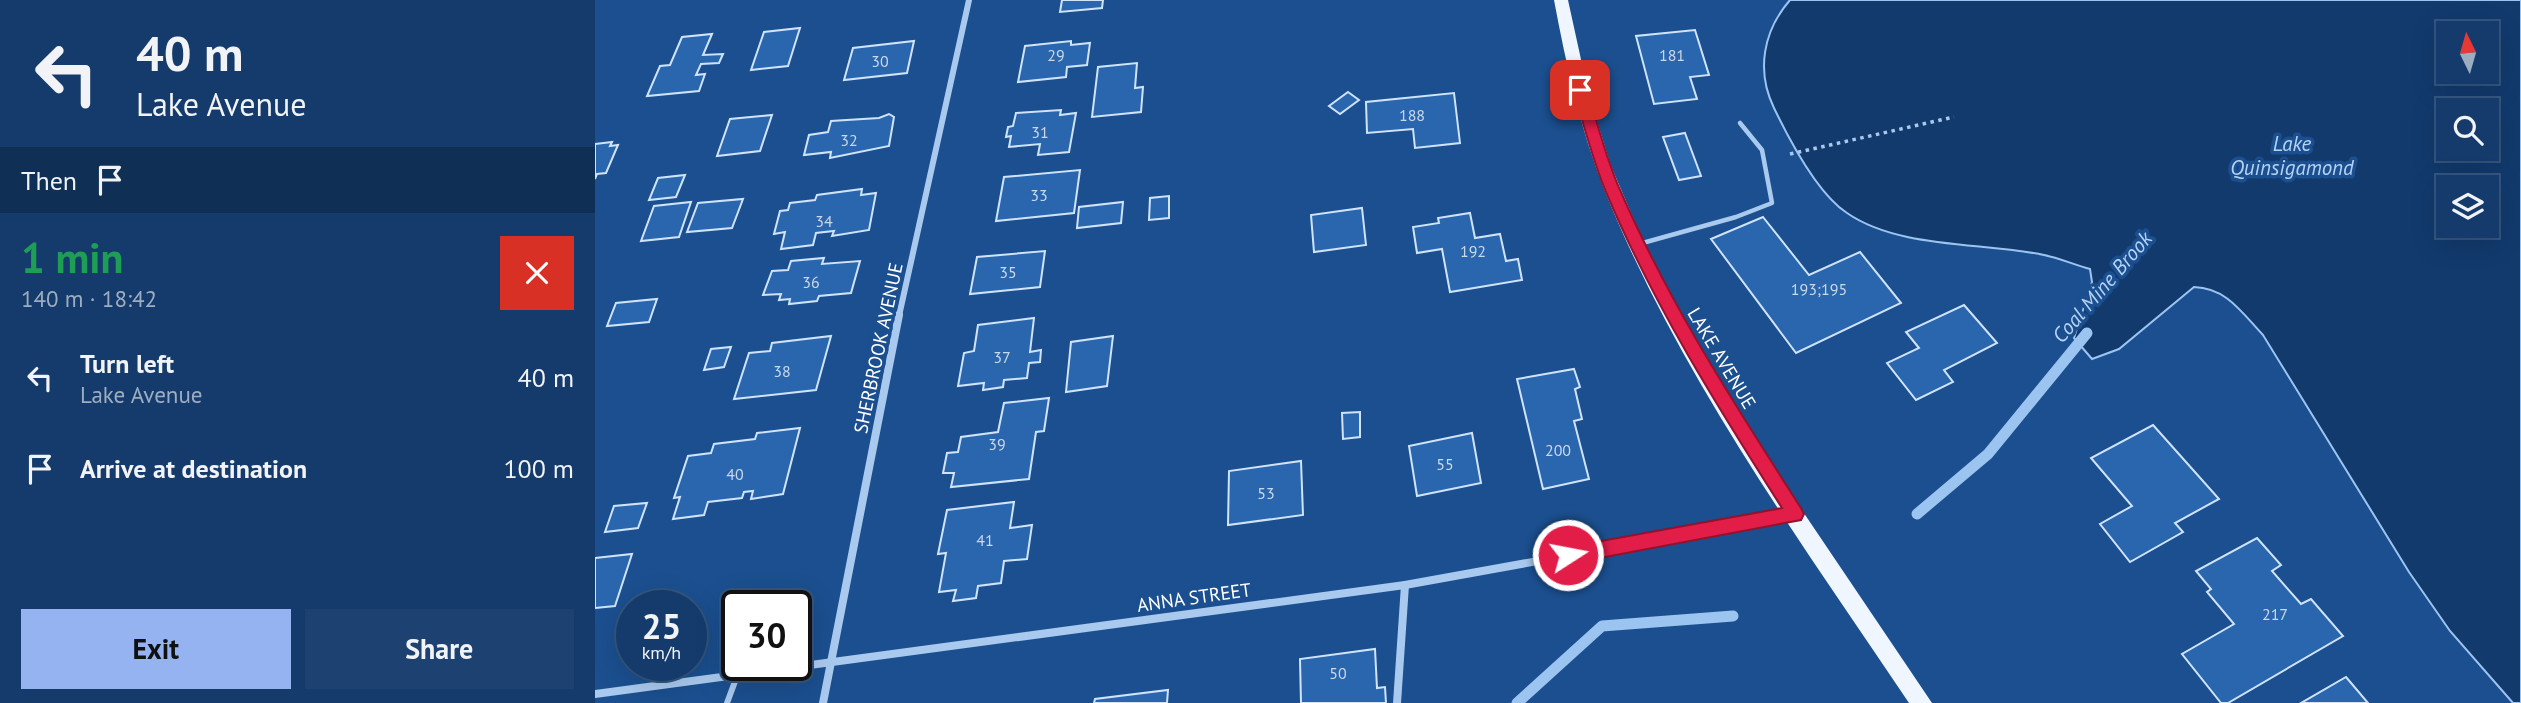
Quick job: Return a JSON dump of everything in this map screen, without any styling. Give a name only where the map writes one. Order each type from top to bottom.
[{"type":"main road","name":"LAKE AVENUE","points":[[1561,0],[1585,109],[1612,189],[1636,244],[1701,367],[1921,703]]},
{"type":"street","name":"SHERBROOK AVENUE","points":[[823,703],[898,320],[969,0]]},
{"type":"street","name":"ANNA STREET","points":[[812,664],[1405,585],[1795,514]]},
{"type":"street","points":[[1397,703],[1405,585]]},
{"type":"street","name":"ANNA STREET","points":[[595,694],[721,678]]},
{"type":"lane","points":[[1636,244],[1736,218],[1772,203],[1762,150],[1740,122]]},
{"type":"lane","points":[[727,703],[735,681]]},
{"type":"path","points":[[1790,154],[1954,117]]},
{"type":"water","name":"Lake Quinsigamond","points":[[1790,0],[2521,0],[2521,703],[2513,703],[2450,631],[2409,572],[2263,335],[2241,310],[2216,292],[2194,287],[2119,349],[2092,359],[2074,338],[2092,282],[2090,269],[2044,255],[1916,239],[1868,225],[1847,213],[1825,193],[1805,165],[1768,94],[1765,52],[1774,25]]},
{"type":"building","points":[[1062,0],[1103,0],[1102,8],[1060,12]]},
{"type":"building","points":[[800,28],[788,66],[751,70],[764,32]]},
{"type":"building","points":[[1695,30],[1709,75],[1690,77],[1697,99],[1654,104],[1636,36]]},
{"type":"building","points":[[712,34],[703,55],[723,54],[719,63],[701,64],[696,75],[705,74],[699,91],[647,96],[660,66],[670,65],[682,37]]},
{"type":"building","points":[[914,41],[907,73],[844,80],[853,48]]},
{"type":"building","points":[[1071,41],[1071,45],[1090,43],[1087,65],[1067,67],[1066,77],[1018,82],[1025,46]]},
{"type":"building","points":[[1137,63],[1135,88],[1143,87],[1141,112],[1092,117],[1098,67]]},
{"type":"building","points":[[1348,92],[1359,100],[1340,114],[1329,106]]},
{"type":"building","points":[[1454,93],[1460,143],[1415,148],[1413,129],[1367,133],[1366,102]]},
{"type":"building","points":[[1061,110],[1060,115],[1076,113],[1069,152],[1038,155],[1040,144],[1009,147],[1011,136],[1006,137],[1008,127],[1013,126],[1016,113]]},
{"type":"building","points":[[889,114],[894,117],[889,146],[830,158],[831,152],[804,155],[809,135],[828,132],[831,121],[879,118]]},
{"type":"building","points":[[772,115],[760,151],[717,156],[730,119]]},
{"type":"building","points":[[1685,133],[1701,176],[1679,180],[1663,137]]},
{"type":"building","points":[[612,142],[610,146],[618,145],[606,173],[597,174],[595,179],[595,144]]},
{"type":"building","points":[[1080,170],[1074,213],[996,221],[1004,177]]},
{"type":"building","points":[[685,175],[676,197],[649,200],[658,178]]},
{"type":"building","points":[[862,189],[861,195],[876,193],[869,230],[832,236],[834,231],[816,233],[813,245],[781,249],[785,232],[774,234],[780,211],[788,210],[790,203],[815,200],[817,195]]},
{"type":"building","points":[[1169,196],[1169,218],[1149,220],[1150,198]]},
{"type":"building","points":[[743,199],[732,228],[687,232],[698,203]]},
{"type":"building","points":[[691,202],[679,237],[641,241],[654,206]]},
{"type":"building","points":[[1123,202],[1121,223],[1077,228],[1079,207]]},
{"type":"building","points":[[1362,208],[1366,245],[1314,252],[1311,215]]},
{"type":"building","points":[[1470,213],[1475,238],[1500,234],[1506,261],[1518,259],[1522,280],[1450,292],[1442,249],[1417,253],[1413,227],[1439,223],[1438,218]]},
{"type":"building","points":[[1763,217],[1809,275],[1860,252],[1901,303],[1796,353],[1711,239]]},
{"type":"building","points":[[1045,251],[1040,287],[970,294],[977,257]]},
{"type":"building","points":[[824,258],[822,264],[860,261],[851,293],[819,296],[817,301],[789,304],[790,299],[779,300],[781,294],[763,295],[772,271],[788,270],[791,261]]},
{"type":"building","points":[[657,299],[649,322],[607,326],[616,303]]},
{"type":"building","points":[[1964,305],[1997,343],[1944,370],[1953,382],[1916,400],[1887,363],[1919,348],[1906,332]]},
{"type":"building","points":[[1034,318],[1030,352],[1041,350],[1040,362],[1029,363],[1027,378],[1004,380],[1003,387],[983,390],[984,383],[958,386],[964,353],[974,351],[978,325]]},
{"type":"building","points":[[831,336],[816,390],[734,399],[749,353],[770,351],[772,343]]},
{"type":"building","points":[[1113,336],[1107,386],[1066,392],[1071,342]]},
{"type":"building","points":[[731,347],[724,367],[704,370],[711,349]]},
{"type":"building","points":[[1574,369],[1580,387],[1575,389],[1582,419],[1574,421],[1589,479],[1543,489],[1517,379]]},
{"type":"building","points":[[1049,398],[1044,431],[1036,432],[1029,479],[951,487],[954,473],[943,473],[947,453],[958,452],[961,437],[998,432],[1004,403]]},
{"type":"building","points":[[1360,412],[1360,437],[1343,439],[1342,413]]},
{"type":"building","points":[[2153,425],[2219,499],[2175,523],[2183,532],[2130,562],[2100,524],[2132,506],[2091,458]]},
{"type":"building","points":[[800,428],[783,494],[751,499],[753,491],[744,492],[742,498],[708,502],[704,515],[673,519],[680,497],[674,498],[688,456],[711,453],[714,444],[755,439],[757,433]]},
{"type":"building","points":[[1472,433],[1481,483],[1417,496],[1409,446]]},
{"type":"building","points":[[1301,461],[1303,515],[1228,525],[1229,471]]},
{"type":"building","points":[[1014,502],[1010,528],[1032,525],[1027,559],[1004,561],[1001,583],[978,586],[976,598],[953,601],[956,590],[939,592],[946,553],[938,554],[947,510]]},
{"type":"building","points":[[647,503],[638,528],[605,532],[614,506]]},
{"type":"building","points":[[2257,538],[2281,565],[2272,571],[2301,604],[2311,599],[2343,636],[2228,703],[2221,703],[2182,654],[2234,624],[2207,592],[2211,589],[2196,571]]},
{"type":"building","points":[[632,554],[620,590],[616,590],[615,606],[595,608],[595,558]]},
{"type":"building","points":[[1375,649],[1377,688],[1385,687],[1386,703],[1301,703],[1300,659]]},
{"type":"building","points":[[2346,677],[2368,703],[2301,703]]},
{"type":"building","points":[[1168,690],[1167,703],[1094,703],[1095,699]]},
{"type":"waterway","name":"Coal Mine Brook","points":[[1917,514],[1988,454],[2087,333]]},
{"type":"waterway","name":"Coal Mine Brook","points":[[1517,703],[1602,626],[1733,616]]},
{"type":"route","points":[[1568,555],[1795,514],[1701,367],[1653,279],[1612,189],[1580,90]]}]
